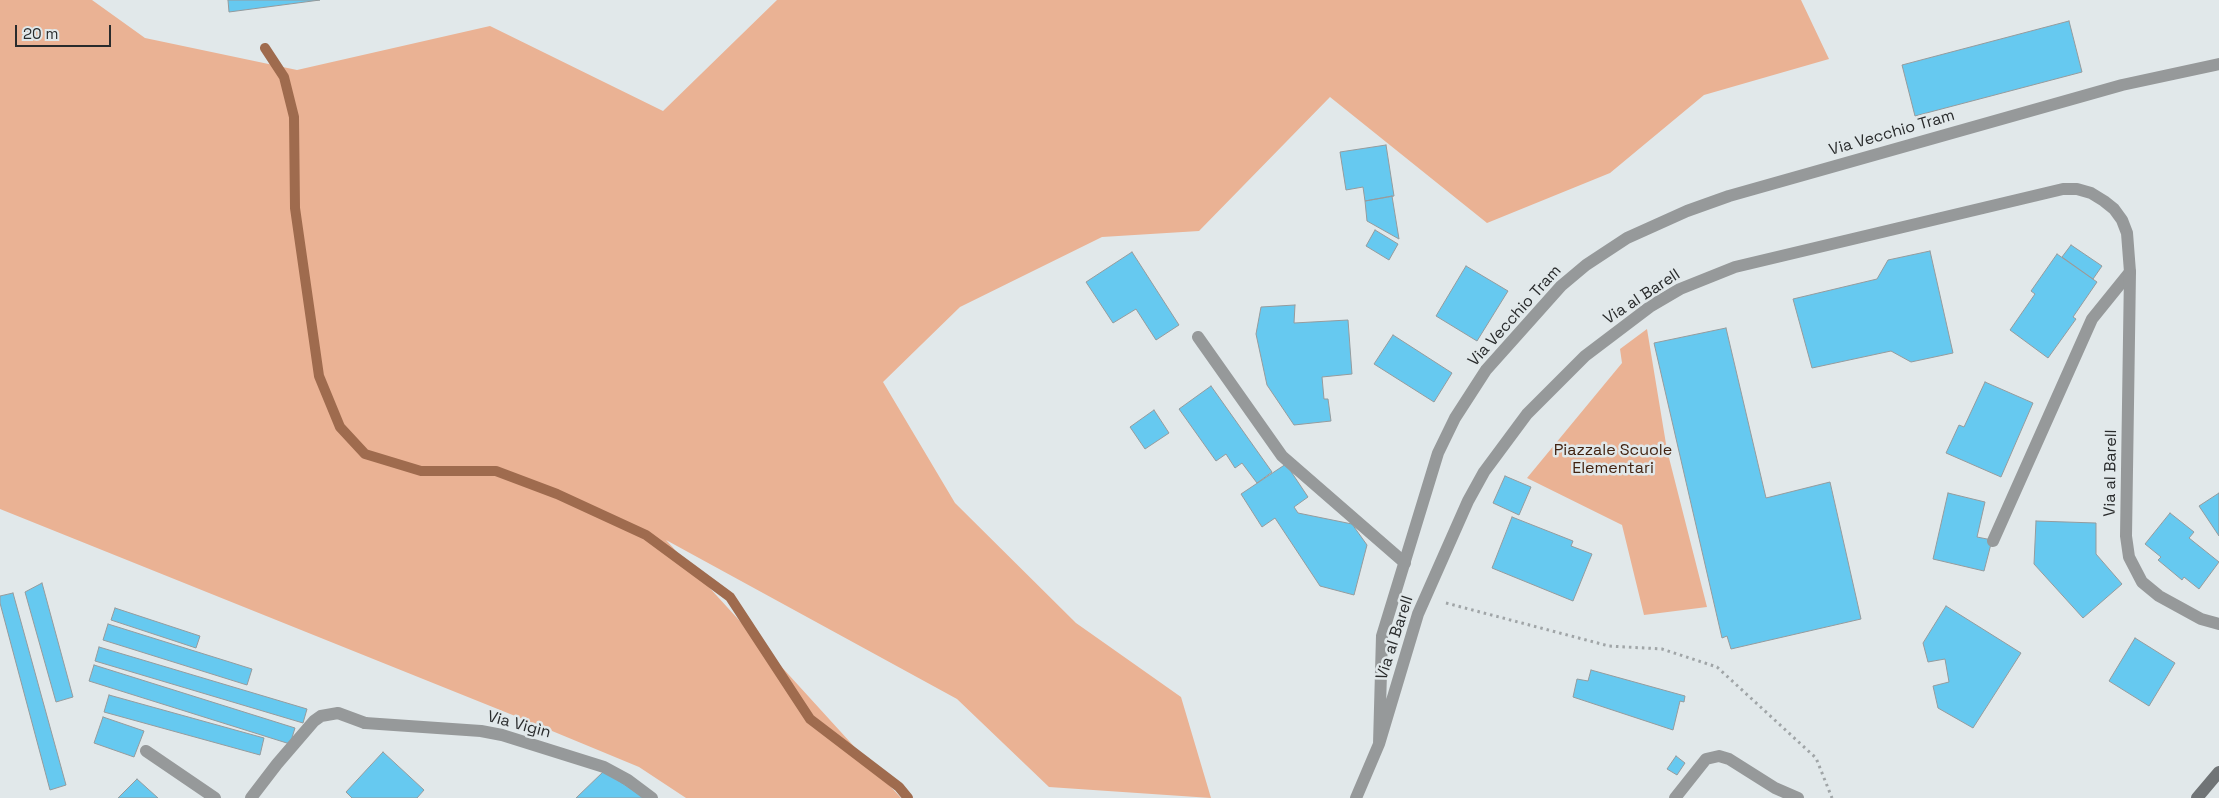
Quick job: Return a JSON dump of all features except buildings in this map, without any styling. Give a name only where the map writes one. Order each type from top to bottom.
[{"type":"street","name":"Via Vecchio Tram","points":[[1356,798],[1379,744],[1382,636],[1438,453],[1470,393],[1486,370],[1561,286],[1607,250],[1649,228],[1729,196],[2122,85],[2219,64]]},
{"type":"street","name":"Via al Barell","points":[[1379,744],[1425,597],[1468,501],[1489,464],[1527,414],[1585,356],[1623,325],[1680,289],[1735,267],[2063,189],[2077,189],[2090,193],[2114,209],[2122,220],[2127,233],[2130,272],[2126,536],[2129,557],[2142,582],[2159,596],[2200,619],[2219,624]]},
{"type":"street","points":[[1993,541],[2092,320],[2130,272]]},
{"type":"street","points":[[1198,337],[1282,456],[1405,563]]},
{"type":"street","name":"Via Vigìn","points":[[251,798],[277,764],[314,722],[321,716],[330,713],[338,713],[365,723],[481,731],[502,735],[604,767],[628,780],[652,798]]},
{"type":"street","points":[[146,751],[215,798]]},
{"type":"street","points":[[1676,798],[1706,759],[1718,756],[1729,759],[1775,788],[1798,798]]},
{"type":"street","points":[[2197,798],[2219,772]]},
{"type":"path","points":[[1425,597],[1609,646],[1662,650],[1717,667],[1816,758],[1832,798]]},
{"type":"green space","points":[[0,0],[92,0],[145,38],[297,70],[490,26],[663,111],[777,0],[1801,0],[1829,59],[1704,95],[1610,173],[1487,223],[1330,97],[1199,231],[1102,237],[960,307],[883,382],[955,503],[1076,623],[1181,697],[1211,798],[1049,787],[957,699],[666,540],[901,798],[686,798],[639,767],[0,509]]},
{"type":"green space","name":"Piazzale Scuole Elementari","points":[[1647,329],[1667,450],[1707,607],[1644,615],[1622,525],[1527,478],[1622,363],[1620,349]]},
{"type":"waterway","points":[[265,48],[284,77],[294,117],[295,208],[319,376],[340,427],[365,454],[421,471],[496,471],[557,494],[646,535],[730,597],[810,719],[899,787],[908,798]]}]
